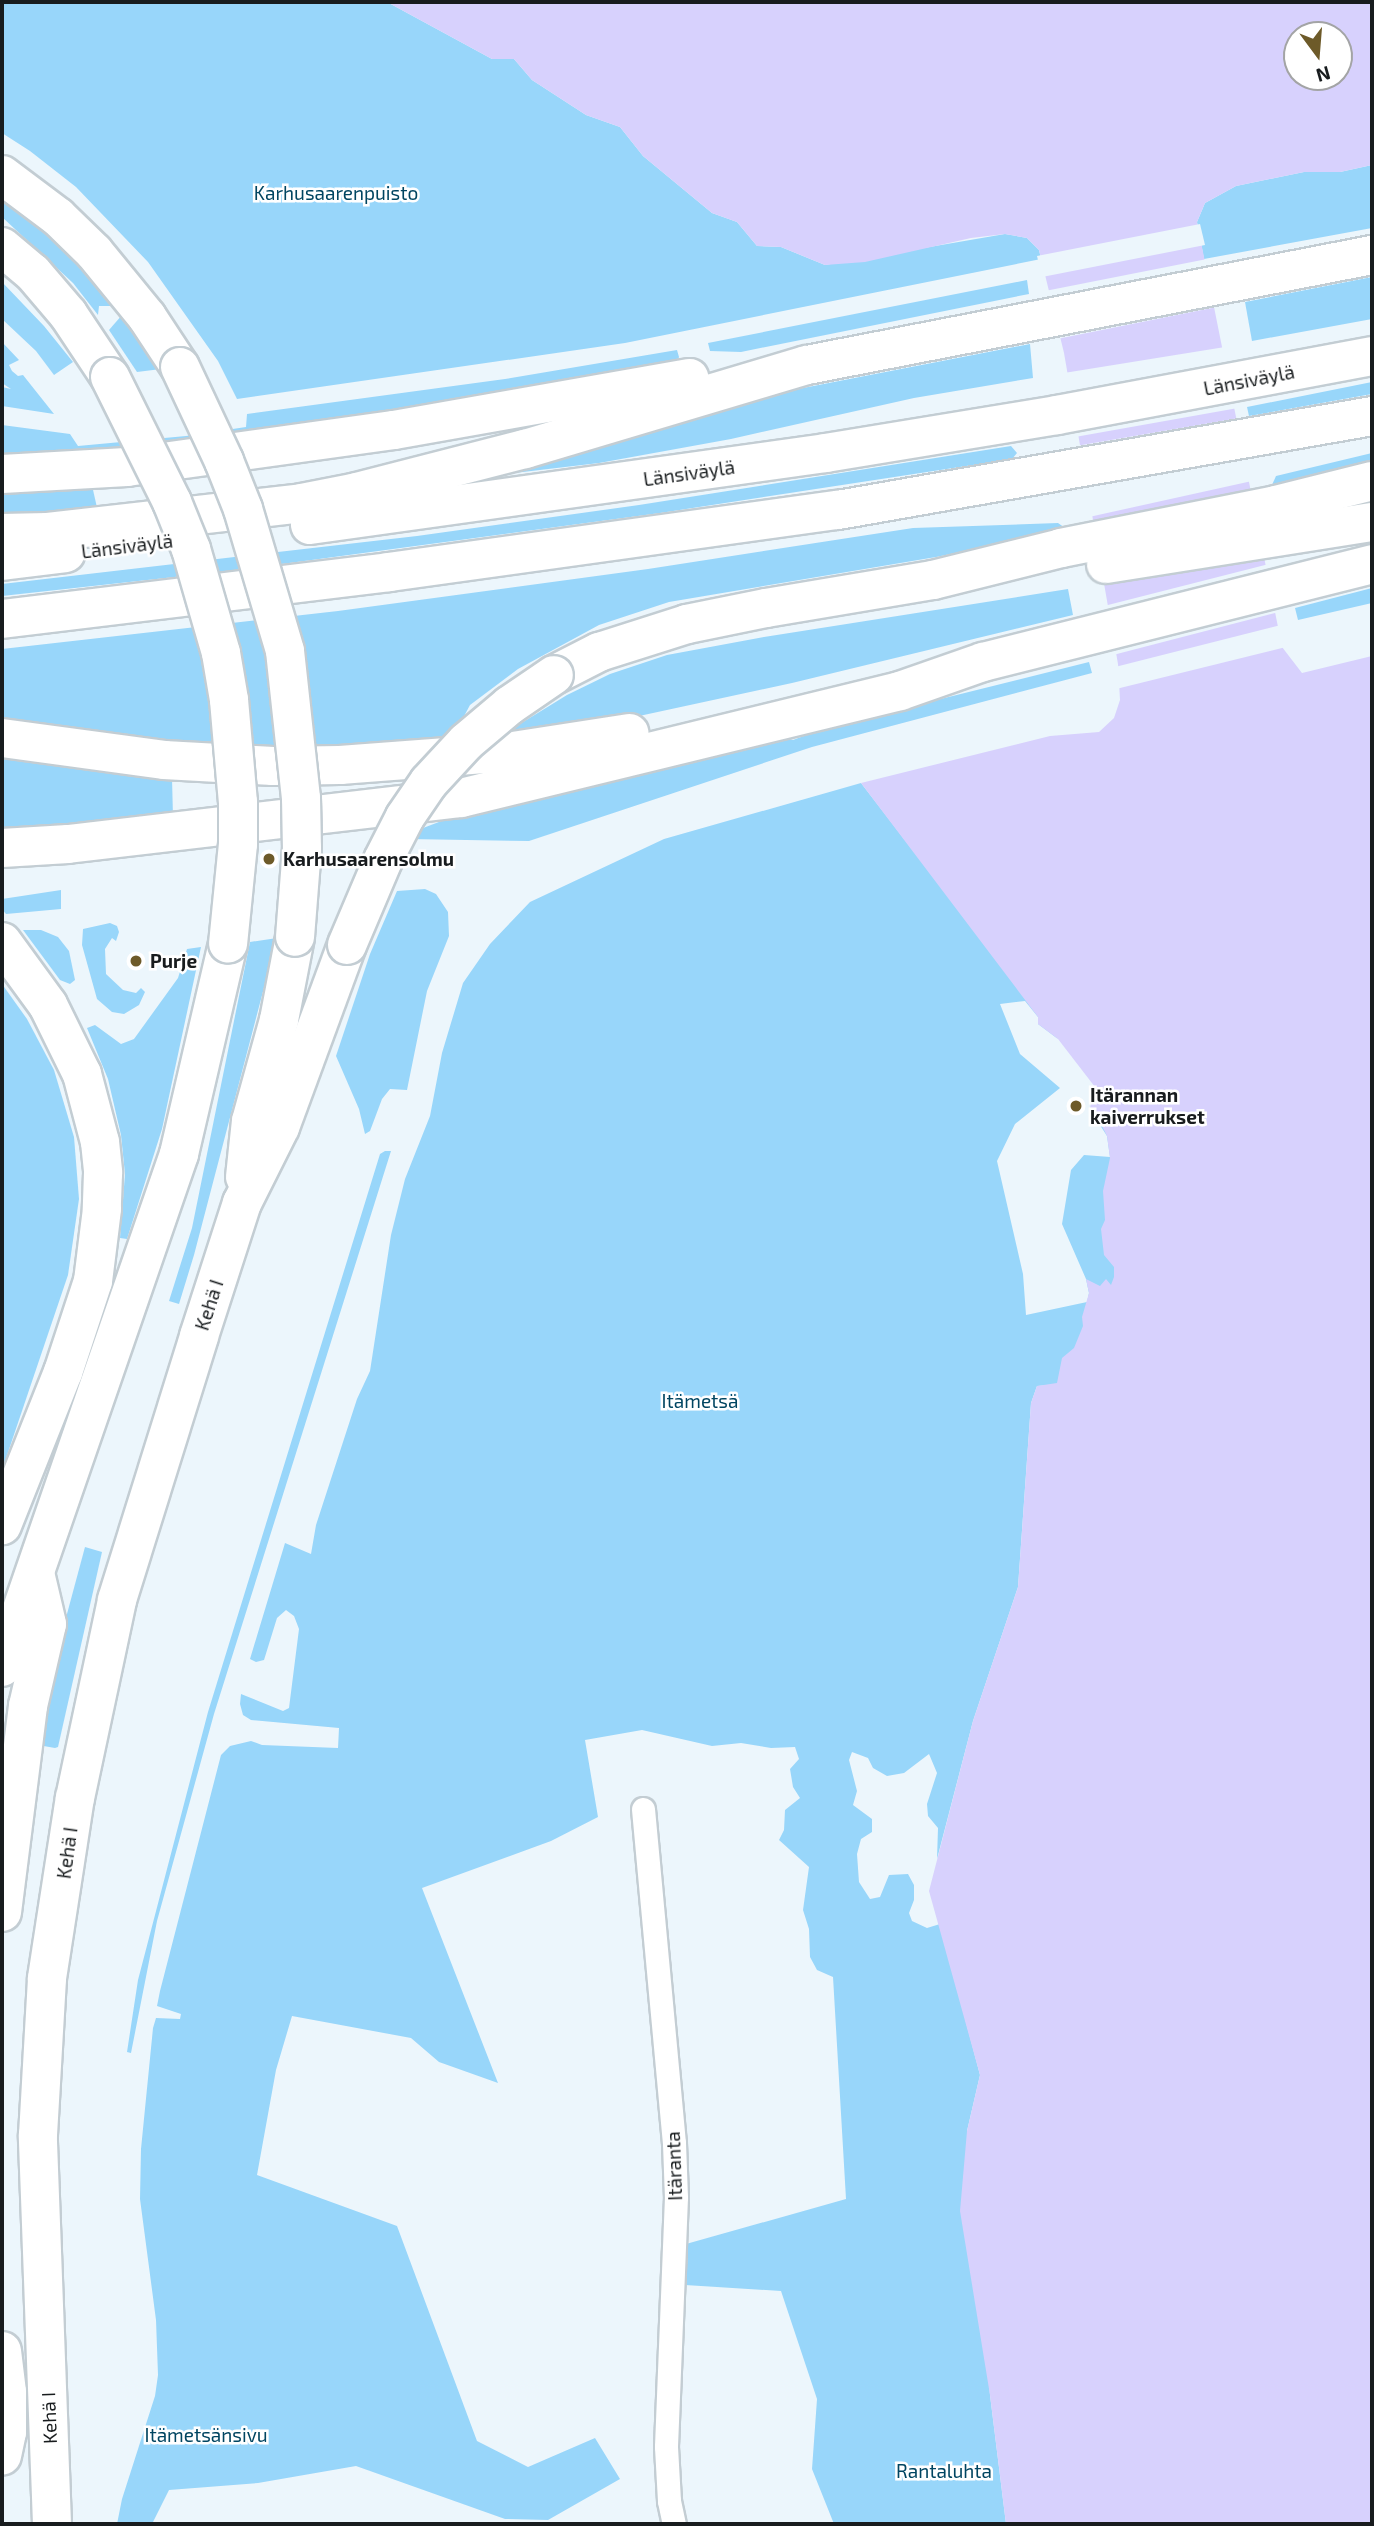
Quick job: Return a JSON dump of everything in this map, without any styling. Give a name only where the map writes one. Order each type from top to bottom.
[{"type":"highway","points":[[2,175],[50,210],[94,252],[147,317],[180,367],[225,461],[243,509],[285,651],[301,798],[302,860],[295,937],[279,1020],[251,1121],[242,1203]]},
{"type":"highway","points":[[2,247],[33,273],[68,314],[110,377],[172,502],[195,561],[221,653],[229,699],[237,802],[237,844],[228,944],[179,1154],[2,1667]]},
{"type":"highway","points":[[2,533],[48,531],[302,503],[357,492],[525,449],[807,365],[1372,255]]},
{"type":"highway","points":[[1242,382],[1372,343]]},
{"type":"highway","name":"Länsiväylä","points":[[2,561],[363,518],[622,483],[1058,415],[1372,356]]},
{"type":"highway","points":[[2,474],[127,467],[394,430],[757,365],[807,365]]},
{"type":"highway","points":[[2,619],[389,572],[838,510],[1066,472],[1372,416]]},
{"type":"highway","points":[[1279,521],[1372,481]]},
{"type":"highway","points":[[242,1203],[280,1127],[347,945],[383,860],[405,817],[429,782],[466,742],[510,705],[554,675],[599,652],[687,624],[766,608],[1279,521],[1372,522]]},
{"type":"highway","points":[[2,848],[68,844],[461,798],[900,691],[983,662],[1372,564]]},
{"type":"highway","points":[[2,738],[164,760],[216,764],[340,765],[432,759],[597,740],[751,709],[897,673],[983,662]]},
{"type":"highway","points":[[2,942],[48,1005],[82,1074],[93,1107],[100,1142],[102,1209],[93,1281],[63,1372],[7,1515],[2,1541]]},
{"type":"highway","name":"Kehä I","points":[[52,2524],[38,2135],[47,1978],[75,1798],[117,1600],[242,1203]]},
{"type":"highway","points":[[2,1912],[28,1706],[47,1624],[35,1573]]},
{"type":"highway","points":[[2,2351],[7,2392],[7,2432],[2,2455]]},
{"type":"street","name":"Itäranta","points":[[643,1809],[674,2143],[676,2197],[666,2447],[669,2501],[674,2524]]},
{"type":"green space","name":"Karhusaarenpuisto","points":[[2,2],[387,2],[492,59],[514,59],[532,80],[586,115],[620,127],[643,156],[712,213],[737,222],[757,246],[781,247],[825,265],[1005,234],[1027,238],[1039,250],[1041,259],[625,343],[237,399],[218,361],[148,262],[76,187],[2,133]]},
{"type":"green space","points":[[1372,165],[1372,228],[1204,259],[1197,222],[1205,203],[1236,186],[1304,172],[1340,172]]},
{"type":"green space","points":[[2,197],[59,244],[113,302],[110,306],[99,306],[98,315],[73,283],[2,217]]},
{"type":"green space","points":[[1372,277],[1372,319],[1252,341],[1245,302]]},
{"type":"green space","points":[[1027,280],[1029,294],[741,352],[710,351],[708,343]]},
{"type":"green space","points":[[2,282],[44,326],[73,362],[54,375],[36,351],[2,319]]},
{"type":"green space","points":[[122,315],[161,369],[137,372],[109,330]]},
{"type":"green space","points":[[2,342],[19,360],[9,365],[12,371],[18,376],[23,375],[54,414],[2,406],[2,387],[11,389],[2,383]]},
{"type":"green space","points":[[1030,344],[1033,378],[914,398],[731,439],[599,463],[481,477],[762,396]]},
{"type":"green space","points":[[677,350],[679,357],[676,366],[528,394],[186,442],[2,455],[2,425],[70,434],[78,446],[186,436],[246,427],[247,414],[505,379]]},
{"type":"green space","points":[[1372,382],[1372,394],[1249,416],[1247,407]]},
{"type":"green space","points":[[1011,446],[1017,453],[1012,459],[660,513],[238,570],[2,596],[2,584],[417,536],[639,505]]},
{"type":"green space","points":[[1372,453],[1372,464],[1272,485],[1276,476]]},
{"type":"green space","points":[[91,481],[98,512],[2,520],[2,488]]},
{"type":"green space","points":[[1058,523],[1068,530],[936,557],[669,602],[599,625],[518,669],[470,705],[462,720],[492,733],[515,727],[567,695],[610,674],[667,655],[1068,589],[1073,615],[792,683],[616,721],[422,745],[203,748],[2,724],[2,649],[338,611],[648,569],[913,528]]},
{"type":"green space","points":[[1372,588],[1372,603],[1298,620],[1295,608]]},
{"type":"green space","points":[[1089,662],[1092,673],[812,747],[529,841],[408,839],[410,833],[452,817],[786,738],[793,740],[828,727]]},
{"type":"green space","points":[[2,754],[172,778],[173,817],[2,833]]},
{"type":"green space","name":"Itämetsä","points":[[861,783],[1058,1039],[1038,1024],[1038,1017],[1025,1001],[1000,1004],[1020,1054],[1060,1088],[1015,1124],[997,1161],[1023,1274],[1026,1315],[1087,1302],[1089,1293],[1086,1279],[1062,1224],[1071,1170],[1084,1155],[1110,1157],[1107,1136],[1098,1122],[1168,1103],[1092,1382],[1037,1386],[1031,1403],[1018,1587],[973,1721],[937,1859],[938,1828],[928,1816],[927,1804],[937,1773],[929,1754],[904,1773],[887,1776],[873,1768],[868,1758],[852,1752],[849,1760],[857,1791],[853,1805],[872,1819],[872,1832],[861,1839],[857,1854],[859,1882],[870,1899],[880,1897],[889,1875],[908,1874],[914,1885],[914,1900],[909,1913],[912,1921],[927,1928],[940,1924],[980,2075],[967,2131],[990,2395],[1006,2524],[834,2524],[812,2469],[817,2399],[781,2291],[685,2285],[686,2244],[846,2199],[833,1977],[817,1970],[810,1957],[809,1929],[803,1910],[809,1867],[779,1840],[784,1830],[785,1810],[800,1798],[793,1787],[790,1769],[799,1759],[795,1747],[771,1748],[741,1743],[712,1746],[642,1730],[585,1740],[598,1817],[551,1841],[422,1888],[498,2083],[439,2062],[411,2038],[292,2016],[276,2070],[257,2175],[397,2226],[477,2441],[528,2467],[595,2438],[620,2479],[548,2520],[505,2519],[356,2466],[258,2483],[169,2490],[152,2524],[117,2524],[122,2499],[155,2396],[158,2375],[156,2320],[140,2199],[141,2149],[153,2028],[156,2018],[180,2019],[181,2014],[157,2006],[160,1991],[221,1755],[230,1746],[251,1741],[262,1745],[338,1748],[339,1728],[251,1720],[243,1715],[241,1694],[283,1711],[289,1708],[299,1629],[294,1616],[286,1610],[277,1618],[264,1660],[256,1662],[250,1659],[285,1543],[311,1554],[316,1525],[357,1399],[370,1371],[391,1235],[405,1179],[430,1116],[442,1053],[463,983],[490,944],[530,902],[664,839]]},
{"type":"green space","points":[[425,889],[436,894],[448,912],[449,936],[427,991],[407,1090],[390,1089],[382,1099],[370,1131],[365,1134],[359,1109],[336,1056],[370,954],[397,891]]},
{"type":"green space","points":[[61,890],[61,909],[6,914],[2,909],[2,899]]},
{"type":"green space","points":[[110,923],[117,926],[119,932],[116,941],[112,938],[105,949],[106,974],[123,990],[136,993],[141,988],[145,992],[139,1005],[124,1014],[112,1012],[97,999],[82,945],[83,929]]},
{"type":"green space","points":[[23,930],[41,930],[58,937],[69,951],[75,980],[70,984],[60,980]]},
{"type":"green space","points":[[277,938],[179,1304],[169,1301],[192,1228],[250,942]]},
{"type":"green space","points":[[201,947],[162,1129],[127,1239],[120,1238],[125,1174],[121,1135],[108,1079],[87,1028],[95,1025],[121,1044],[134,1039],[178,978],[187,949]]},
{"type":"green space","points":[[2,984],[27,1019],[54,1070],[74,1137],[79,1199],[68,1275],[2,1470]]},
{"type":"green space","points":[[391,1151],[214,1714],[157,1921],[131,2053],[127,2052],[138,1980],[208,1712],[380,1154]]},
{"type":"green space","points":[[85,1547],[102,1552],[58,1747],[38,1745],[46,1692]]},
{"type":"shaded area","points":[[387,2],[1372,2],[1372,165],[1340,172],[1304,172],[1236,186],[1205,203],[1197,222],[1282,647],[1302,673],[1372,656],[1372,2524],[1006,2524],[990,2395],[960,2211],[967,2131],[980,2075],[929,1891],[973,1721],[1018,1587],[1031,1403],[1037,1386],[1057,1383],[1062,1358],[1074,1348],[1083,1326],[1082,1317],[1089,1293],[1086,1279],[1100,1286],[1106,1279],[1111,1285],[1114,1277],[1114,1267],[1104,1255],[1101,1229],[1105,1220],[1103,1191],[1110,1158],[1107,1136],[1094,1110],[1090,1108],[1092,1099],[1098,1093],[1095,1087],[1058,1039],[1038,1024],[1038,1017],[861,783],[1050,736],[1099,732],[1114,718],[1120,700],[1118,664],[1064,353],[1039,250],[1027,238],[1005,234],[971,238],[865,262],[825,265],[781,247],[757,246],[737,222],[712,213],[643,156],[620,127],[586,115],[532,80],[514,59],[492,59]]},
{"type":"pier","points":[[1200,224],[1205,245],[1042,277],[1037,256]]},
{"type":"pier","points":[[1207,259],[1217,307],[1057,339],[1045,291]]},
{"type":"pier","points":[[1225,347],[1238,408],[1075,437],[1064,373]]},
{"type":"pier","points":[[1239,418],[1252,481],[1089,517],[1076,446]]},
{"type":"pier","points":[[1269,564],[1279,612],[1113,655],[1104,606]]},
{"type":"pier","points":[[1281,625],[1286,647],[1116,689],[1115,667]]},
{"type":"place","name":"Karhusaarensolmu","points":[[269,859]]},
{"type":"place","name":"Purje","points":[[136,961]]},
{"type":"place","name":"Itärannan kaiverrukset","points":[[1076,1106]]},
{"type":"park label","name":"Itämetsänsivu","points":[[206,2435]]},
{"type":"park label","name":"Rantaluhta","points":[[944,2471]]}]
